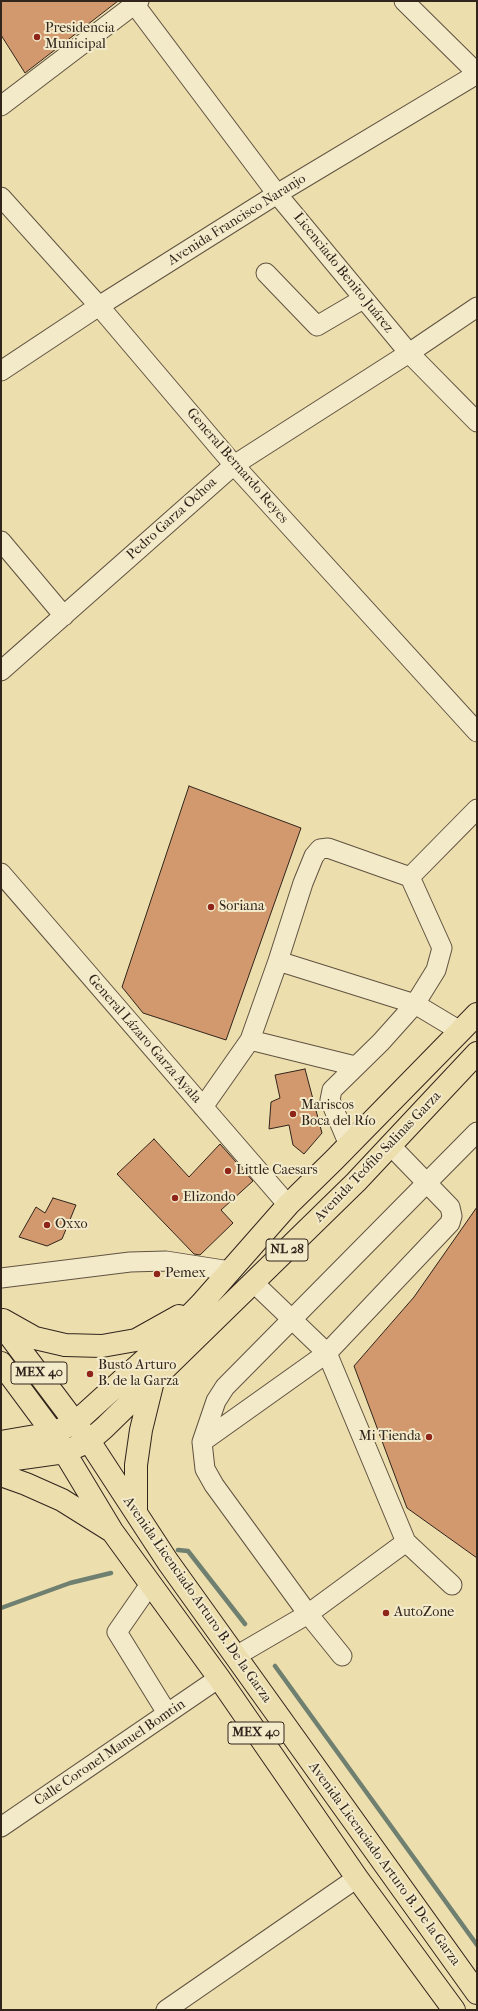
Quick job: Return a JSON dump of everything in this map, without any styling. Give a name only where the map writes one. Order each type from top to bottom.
[{"type":"main road","name":"Avenida Teófilo Salinas Garza","points":[[1,1442],[53,1433],[75,1423],[161,1345],[201,1304],[288,1205],[477,1014]]},
{"type":"main road","name":"Avenida Teófilo Salinas Garza","points":[[1,1461],[65,1452],[89,1441],[254,1284],[356,1182],[477,1053]]},
{"type":"main road","points":[[342,1152],[356,1182]]},
{"type":"main road","points":[[1,1319],[35,1338],[65,1345],[102,1346],[136,1340],[201,1304]]},
{"type":"main road","name":"Avenida Licenciado Arturo B. De la Garza","points":[[1,1324],[89,1441],[136,1510],[168,1562],[353,1823],[477,1993]]},
{"type":"main road","name":"Avenida Licenciado Arturo B. De la Garza","points":[[1,1363],[53,1433],[112,1531],[219,1678],[357,1878],[454,2010]]},
{"type":"main road","points":[[136,1510],[136,1465],[141,1430],[153,1381]]},
{"type":"main road","points":[[1,1475],[62,1500],[112,1531]]},
{"type":"main road","points":[[184,1629],[236,1656],[235,1702]]},
{"type":"main road","points":[[353,1823],[357,1878],[402,1891]]},
{"type":"street","points":[[404,1],[477,74]]},
{"type":"street","points":[[1,106],[136,2]]},
{"type":"street","name":"Licenciado Benito Juárez","points":[[136,2],[277,194],[409,353],[477,422]]},
{"type":"street","name":"Avenida Francisco Naranjo","points":[[1,371],[99,306],[277,194],[477,74]]},
{"type":"street","name":"General Bernardo Reyes","points":[[1,197],[99,306],[234,465],[477,732]]},
{"type":"street","points":[[266,273],[317,326],[363,298]]},
{"type":"street","name":"Pedro Garza Ochoa","points":[[1,671],[234,465],[409,353],[477,307]]},
{"type":"street","points":[[1,541],[64,616]]},
{"type":"street","points":[[410,877],[477,809]]},
{"type":"street","points":[[203,1107],[250,1040],[278,961],[303,883],[314,856],[320,849],[328,848],[410,877],[442,948],[436,970],[415,1004],[381,1042],[332,1090],[330,1100],[342,1152]]},
{"type":"street","name":"General Lázaro Garza Ayala","points":[[1,873],[288,1205]]},
{"type":"street","points":[[278,961],[415,1004],[460,1031]]},
{"type":"street","points":[[250,1040],[355,1066]]},
{"type":"street","points":[[342,1656],[308,1614],[214,1485],[205,1469],[202,1442],[216,1401],[225,1387],[477,1132]]},
{"type":"street","points":[[202,1442],[327,1353],[450,1223],[452,1216],[450,1207],[391,1146]]},
{"type":"street","points":[[1,1278],[130,1262],[166,1262],[230,1272]]},
{"type":"street","points":[[254,1284],[327,1353],[406,1542],[452,1585]]},
{"type":"street","points":[[236,1656],[308,1614],[406,1542]]},
{"type":"street","points":[[151,1584],[117,1632],[167,1714]]},
{"type":"street","name":"Calle Coronel Manuel Bomtin","points":[[1,1827],[219,1678]]},
{"type":"street","points":[[166,2010],[357,1878]]},
{"type":"building","name":"Presidencia Municipal","points":[[1,1],[118,1],[25,73],[1,35]]},
{"type":"building","name":"Soriana","points":[[189,786],[301,828],[226,1040],[143,1013],[122,987]]},
{"type":"building","name":"Mariscos Boca del Río","points":[[305,1069],[322,1133],[304,1154],[293,1145],[289,1125],[269,1129],[271,1102],[280,1098],[275,1075]]},
{"type":"building","name":"Elizondo","points":[[154,1139],[189,1177],[220,1144],[253,1181],[221,1210],[233,1223],[200,1255],[194,1254],[117,1174]]},
{"type":"building","name":"Oxxo","points":[[53,1198],[76,1205],[62,1239],[47,1246],[19,1237],[36,1207],[45,1213]]},
{"type":"building","name":"Mi Tienda","points":[[477,1207],[477,1558],[407,1508],[354,1366],[414,1297]]},
{"type":"waterway","points":[[178,1550],[188,1551],[245,1624]]},
{"type":"waterway","points":[[1,1608],[70,1583],[111,1573]]},
{"type":"waterway","points":[[275,1666],[477,1945]]},
{"type":"place","name":"Presidencia Municipal","points":[[37,37]]},
{"type":"place","name":"Soriana","points":[[211,907]]},
{"type":"place","name":"Mariscos Boca del Río","points":[[293,1114]]},
{"type":"place","name":"Little Caesars","points":[[228,1171]]},
{"type":"place","name":"Elizondo","points":[[175,1198]]},
{"type":"place","name":"Oxxo","points":[[47,1225]]},
{"type":"place","name":"Pemex","points":[[157,1274]]},
{"type":"place","name":"Busto Arturo B. de la Garza","points":[[90,1374]]},
{"type":"place","name":"Mi Tienda","points":[[429,1437]]},
{"type":"place","name":"AutoZone","points":[[386,1613]]}]
